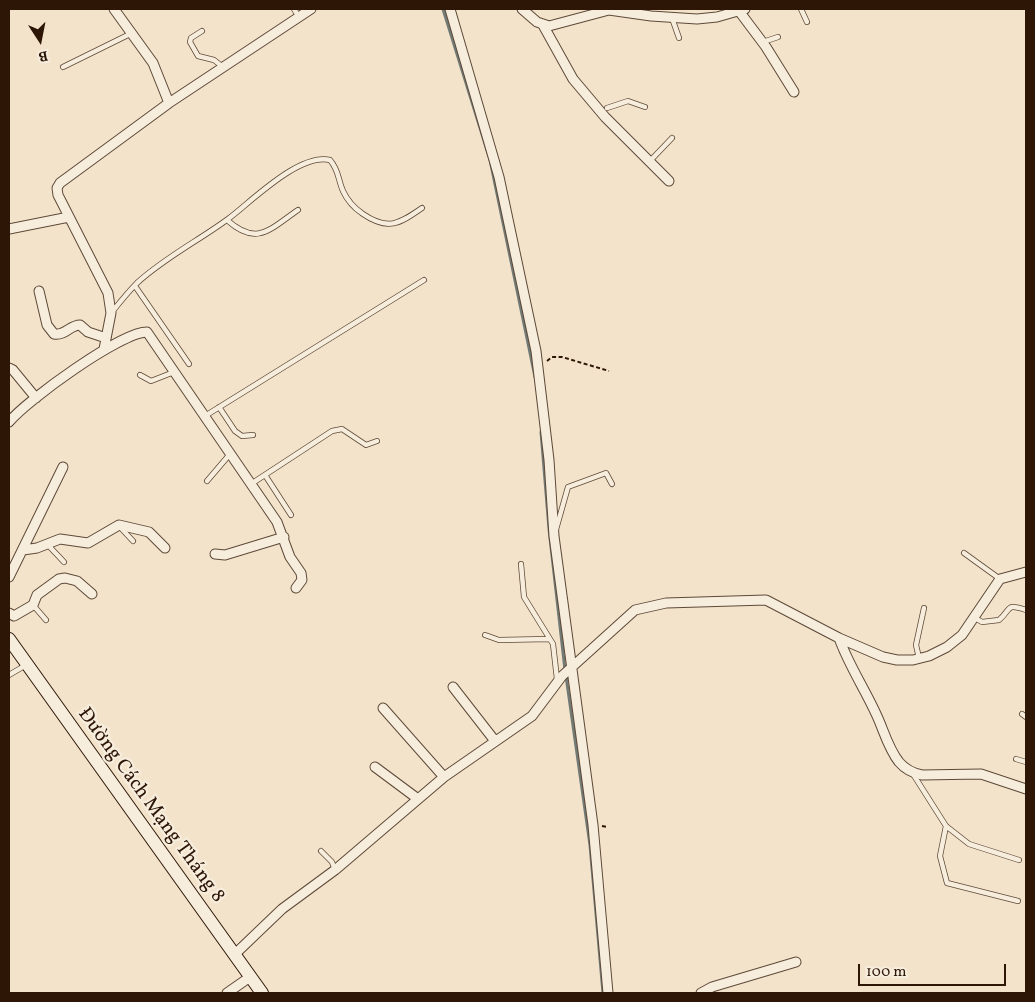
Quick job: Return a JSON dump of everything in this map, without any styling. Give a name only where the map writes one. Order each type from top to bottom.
[{"type":"street","points":[[114,9],[153,63],[169,103]]},
{"type":"street","points":[[104,349],[111,312],[108,293],[58,195],[57,188],[60,183],[169,103],[312,9]]},
{"type":"street","points":[[450,9],[499,178],[540,382],[549,460],[565,674],[593,825],[608,993]]},
{"type":"street","points":[[522,9],[543,25],[567,70],[669,181]]},
{"type":"street","points":[[543,25],[555,26],[616,9],[672,18],[697,19],[742,10],[794,92]]},
{"type":"street","points":[[9,229],[69,217]]},
{"type":"street","points":[[39,291],[47,325],[54,334],[62,334],[73,326],[80,324],[88,332],[106,338]]},
{"type":"street","points":[[9,422],[36,398],[104,349],[137,333],[147,332],[277,522],[290,557],[302,573],[302,580],[296,588]]},
{"type":"street","points":[[9,368],[13,370],[36,398]]},
{"type":"street","points":[[9,577],[63,467]]},
{"type":"street","points":[[23,550],[64,539],[88,543],[119,526],[149,532],[165,548]]},
{"type":"street","points":[[215,554],[225,555],[284,537]]},
{"type":"street","points":[[234,956],[282,909],[335,870],[444,776],[532,716],[565,674],[627,614],[644,606],[671,603],[766,600],[839,638],[883,658],[897,660],[920,658],[947,646],[962,635],[1000,579],[1026,572]]},
{"type":"street","points":[[9,613],[16,616],[33,605],[37,595],[58,579],[65,578],[77,581],[92,594]]},
{"type":"street","points":[[839,638],[849,665],[877,716],[893,754],[912,773],[922,775],[981,774],[1026,788]]},
{"type":"street","name":"Đường Cách Mạng Tháng 8","points":[[9,639],[262,993]]},
{"type":"street","points":[[453,687],[495,741]]},
{"type":"street","points":[[383,708],[444,776]]},
{"type":"street","points":[[375,767],[418,799]]},
{"type":"street","points":[[701,993],[712,987],[796,962]]},
{"type":"street","points":[[227,993],[250,978]]},
{"type":"lane","points":[[294,9],[299,17]]},
{"type":"lane","points":[[801,9],[807,22]]},
{"type":"lane","points":[[672,18],[679,38]]},
{"type":"lane","points":[[202,31],[191,38],[193,49],[198,56],[214,60],[224,68]]},
{"type":"lane","points":[[63,67],[132,33]]},
{"type":"lane","points":[[762,42],[778,37]]},
{"type":"lane","points":[[604,109],[628,101],[645,108]]},
{"type":"lane","points":[[650,161],[672,138]]},
{"type":"lane","points":[[111,312],[135,286],[227,220],[259,193],[288,173],[322,158],[330,160],[336,166],[342,189],[354,208],[378,224],[396,223],[422,208]]},
{"type":"lane","points":[[227,220],[240,232],[255,235],[269,230],[298,210]]},
{"type":"lane","points":[[205,416],[424,280]]},
{"type":"lane","points":[[135,286],[189,364]]},
{"type":"lane","points":[[140,375],[150,381],[175,372]]},
{"type":"lane","points":[[219,407],[235,431],[242,436],[253,435]]},
{"type":"lane","points":[[251,484],[332,431],[342,429],[366,445],[377,441]]},
{"type":"lane","points":[[207,481],[230,454]]},
{"type":"lane","points":[[554,536],[568,487],[606,473],[612,484]]},
{"type":"lane","points":[[265,475],[291,516]]},
{"type":"lane","points":[[119,526],[133,541]]},
{"type":"lane","points":[[47,544],[64,562]]},
{"type":"lane","points":[[964,553],[1000,579]]},
{"type":"lane","points":[[521,564],[524,597],[549,639],[565,674]]},
{"type":"lane","points":[[33,605],[46,620]]},
{"type":"lane","points":[[975,618],[982,622],[999,620],[1010,607],[1014,606],[1026,610]]},
{"type":"lane","points":[[920,658],[916,648],[924,608]]},
{"type":"lane","points":[[485,634],[499,640],[549,639]]},
{"type":"lane","points":[[9,675],[26,665]]},
{"type":"lane","points":[[1016,759],[1026,762]]},
{"type":"lane","points":[[912,773],[946,826],[969,844],[1019,860]]},
{"type":"lane","points":[[946,826],[940,856],[947,883],[1018,901]]},
{"type":"lane","points":[[321,851],[332,862],[335,870]]},
{"type":"path","points":[[540,382],[545,373],[548,359],[552,356],[562,357],[609,371]]},
{"type":"waterway","points":[[443,9],[490,160],[535,377]]},
{"type":"waterway","points":[[541,432],[549,529],[565,670]]},
{"type":"waterway","points":[[566,676],[590,845],[603,993]]}]
